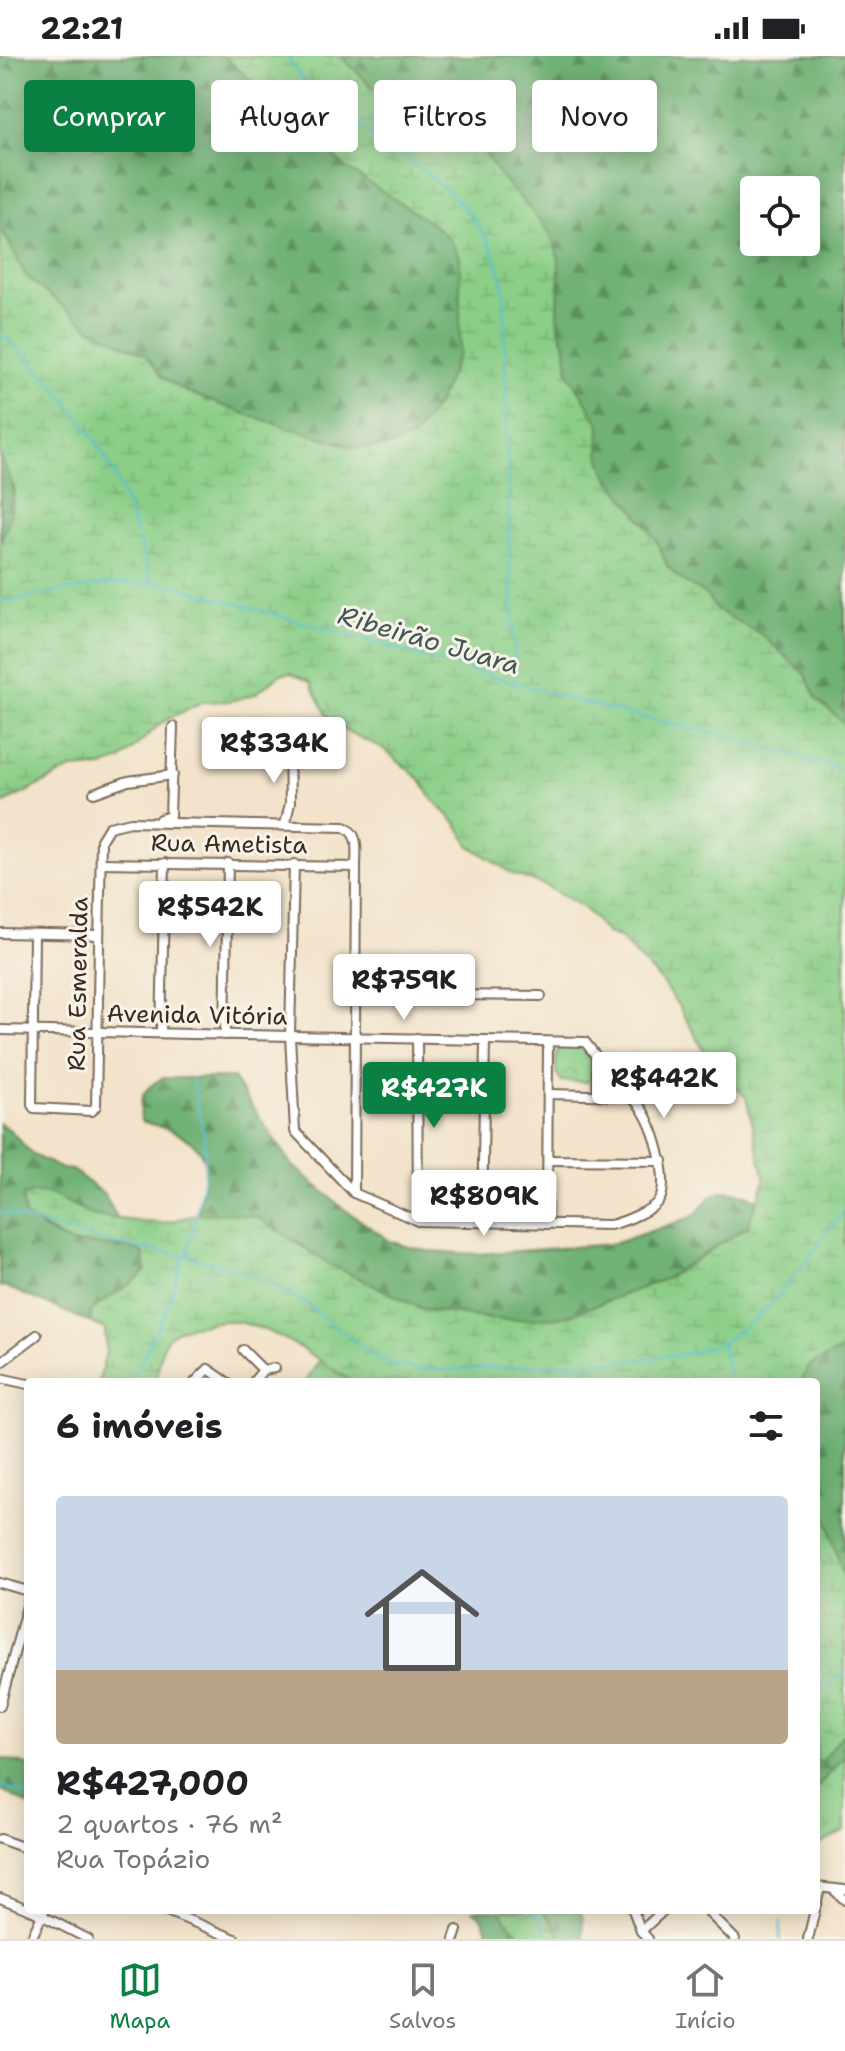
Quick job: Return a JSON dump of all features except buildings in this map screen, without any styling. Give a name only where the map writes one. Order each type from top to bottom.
[{"type":"street","points":[[131,822],[169,818],[173,727]]},
{"type":"street","points":[[285,825],[290,803],[289,747]]},
{"type":"street","points":[[94,793],[128,781],[173,775]]},
{"type":"street","points":[[131,822],[344,827],[356,836],[354,1193]]},
{"type":"street","name":"Rua Esmeralda","points":[[34,1031],[32,1105],[37,1109],[92,1111],[96,1106],[101,840],[109,827],[131,822]]},
{"type":"street","name":"Rua Ametista","points":[[101,863],[356,867]]},
{"type":"street","points":[[161,1033],[165,863]]},
{"type":"street","points":[[225,1035],[228,863]]},
{"type":"street","points":[[294,864],[290,1036],[292,1126],[354,1193],[418,1221],[547,1224],[610,1225],[632,1218],[660,1199],[663,1161],[660,1149],[633,1097],[549,1094]]},
{"type":"street","points":[[0,933],[99,935]]},
{"type":"street","points":[[34,934],[34,1031]]},
{"type":"street","points":[[356,994],[541,996]]},
{"type":"street","name":"Avenida Vitória","points":[[0,1030],[585,1042],[596,1056],[598,1094]]},
{"type":"street","points":[[417,1038],[418,1221]]},
{"type":"street","points":[[482,1222],[485,1040]]},
{"type":"street","points":[[547,1224],[548,1042]]},
{"type":"street","points":[[548,1160],[663,1161]]},
{"type":"street","points":[[0,1363],[37,1335]]},
{"type":"street","points":[[243,1350],[263,1370]]},
{"type":"street","points":[[256,1378],[263,1370],[275,1368]]},
{"type":"street","points":[[199,1378],[208,1369],[221,1378]]},
{"type":"street","points":[[0,1378],[24,1383]]},
{"type":"street","points":[[0,1583],[24,1590]]},
{"type":"street","points":[[0,1706],[24,1617]]},
{"type":"street","points":[[0,1839],[24,1848]]},
{"type":"street","points":[[820,1888],[845,1890]]},
{"type":"street","points":[[832,1888],[845,1900]]},
{"type":"street","points":[[0,1898],[24,1907]]},
{"type":"street","points":[[31,1939],[42,1914]]},
{"type":"street","points":[[46,1914],[88,1939]]},
{"type":"street","points":[[174,1914],[235,1939]]},
{"type":"street","points":[[635,1914],[648,1939]]},
{"type":"street","points":[[641,1931],[660,1914]]},
{"type":"street","points":[[710,1914],[735,1939]]},
{"type":"street","points":[[808,1939],[813,1914]]},
{"type":"green space","points":[[0,56],[224,56],[250,80],[211,80],[211,152],[329,152],[345,167],[434,225],[450,239],[460,257],[460,352],[437,405],[412,439],[386,447],[356,448],[245,414],[186,392],[162,377],[146,355],[91,329],[30,280],[0,229]]},
{"type":"green space","points":[[224,56],[340,56],[374,88],[374,152],[484,152],[499,175],[546,227],[554,242],[559,261],[558,325],[566,348],[568,372],[600,425],[599,454],[607,475],[658,543],[667,566],[677,577],[706,595],[717,610],[762,635],[805,674],[817,700],[845,724],[845,1348],[810,1365],[802,1378],[346,1378],[275,1334],[258,1327],[224,1321],[188,1327],[170,1335],[162,1350],[157,1378],[100,1378],[106,1352],[105,1329],[90,1322],[91,1311],[146,1270],[143,1252],[128,1247],[69,1243],[25,1216],[22,1197],[32,1193],[51,1194],[94,1216],[144,1222],[164,1223],[199,1214],[230,1213],[257,1217],[329,1264],[422,1309],[498,1320],[567,1316],[665,1279],[748,1226],[765,1180],[746,1097],[708,1058],[660,980],[619,937],[608,934],[585,909],[544,885],[513,874],[470,846],[457,824],[432,799],[421,780],[382,748],[350,733],[328,717],[310,682],[291,673],[281,674],[255,694],[231,701],[201,702],[161,723],[121,760],[102,767],[71,769],[0,805],[0,543],[9,521],[15,491],[0,455],[0,229],[30,280],[91,329],[146,355],[162,377],[186,392],[245,414],[356,448],[386,447],[412,438],[437,405],[460,352],[460,257],[450,239],[434,225],[345,167],[329,152],[358,152],[358,80],[250,80]]},
{"type":"green space","points":[[340,56],[845,56],[845,724],[817,700],[805,674],[762,635],[717,610],[706,595],[677,577],[667,566],[658,543],[607,475],[599,454],[599,425],[568,372],[566,348],[558,325],[559,261],[554,242],[499,175],[484,152],[516,152],[516,80],[374,80],[374,88]]},
{"type":"green space","points":[[0,455],[10,477],[14,499],[10,520],[0,543]]},
{"type":"green space","points":[[572,1042],[587,1052],[592,1068],[590,1082],[561,1081],[558,1077],[556,1063],[560,1045]]},
{"type":"green space","points":[[163,1078],[233,1078],[292,1165],[344,1209],[390,1241],[428,1251],[477,1254],[613,1244],[692,1217],[708,1199],[722,1192],[758,1199],[748,1226],[665,1279],[567,1316],[499,1320],[423,1309],[329,1264],[301,1245],[230,1213],[199,1214],[205,1171],[199,1150],[183,1136],[141,1121],[143,1095]]},
{"type":"green space","points":[[0,1123],[33,1155],[62,1169],[72,1170],[103,1193],[118,1219],[94,1216],[51,1194],[40,1227],[69,1243],[128,1247],[143,1252],[146,1270],[91,1311],[90,1322],[0,1287]]},
{"type":"green space","points":[[845,1348],[845,1581],[820,1497],[820,1378],[802,1378],[810,1365]]},
{"type":"green space","points":[[320,1360],[346,1378],[308,1378]]},
{"type":"green space","points":[[820,1497],[845,1581],[845,1732],[821,1761]]},
{"type":"green space","points":[[845,1732],[845,1756],[820,1784],[821,1761]]},
{"type":"green space","points":[[845,1756],[845,1831],[820,1845],[820,1784]]},
{"type":"green space","points":[[0,1758],[24,1764],[24,1803],[0,1789]]},
{"type":"green space","points":[[478,1914],[503,1914],[525,1939],[490,1939]]},
{"type":"green space","points":[[503,1914],[545,1914],[561,1939],[525,1939]]},
{"type":"green space","points":[[545,1914],[581,1914],[583,1939],[561,1939]]},
{"type":"waterway","points":[[287,56],[305,83],[320,96],[445,189],[484,234],[496,261],[504,292],[509,540],[516,679]]},
{"type":"waterway","points":[[0,333],[61,395],[100,447],[122,493],[152,582]]},
{"type":"waterway","name":"Ribeirão Juara","points":[[0,602],[107,585],[172,585],[607,709],[742,740],[845,770]]},
{"type":"waterway","points":[[187,1255],[205,1172],[204,1135],[192,1079]]},
{"type":"waterway","points":[[0,1212],[114,1244],[187,1256],[230,1268],[265,1281],[303,1301],[374,1357],[389,1364],[416,1369],[448,1370],[637,1360],[689,1353],[721,1343],[754,1320],[777,1298],[845,1210]]},
{"type":"waterway","points":[[133,1378],[168,1306],[183,1257]]},
{"type":"waterway","points":[[722,1344],[730,1378]]},
{"type":"waterway","points":[[821,1686],[845,1674]]},
{"type":"waterway","points":[[0,1785],[24,1794]]},
{"type":"waterway","points":[[539,1914],[548,1939]]},
{"type":"waterway","points":[[780,1939],[781,1921]]}]
